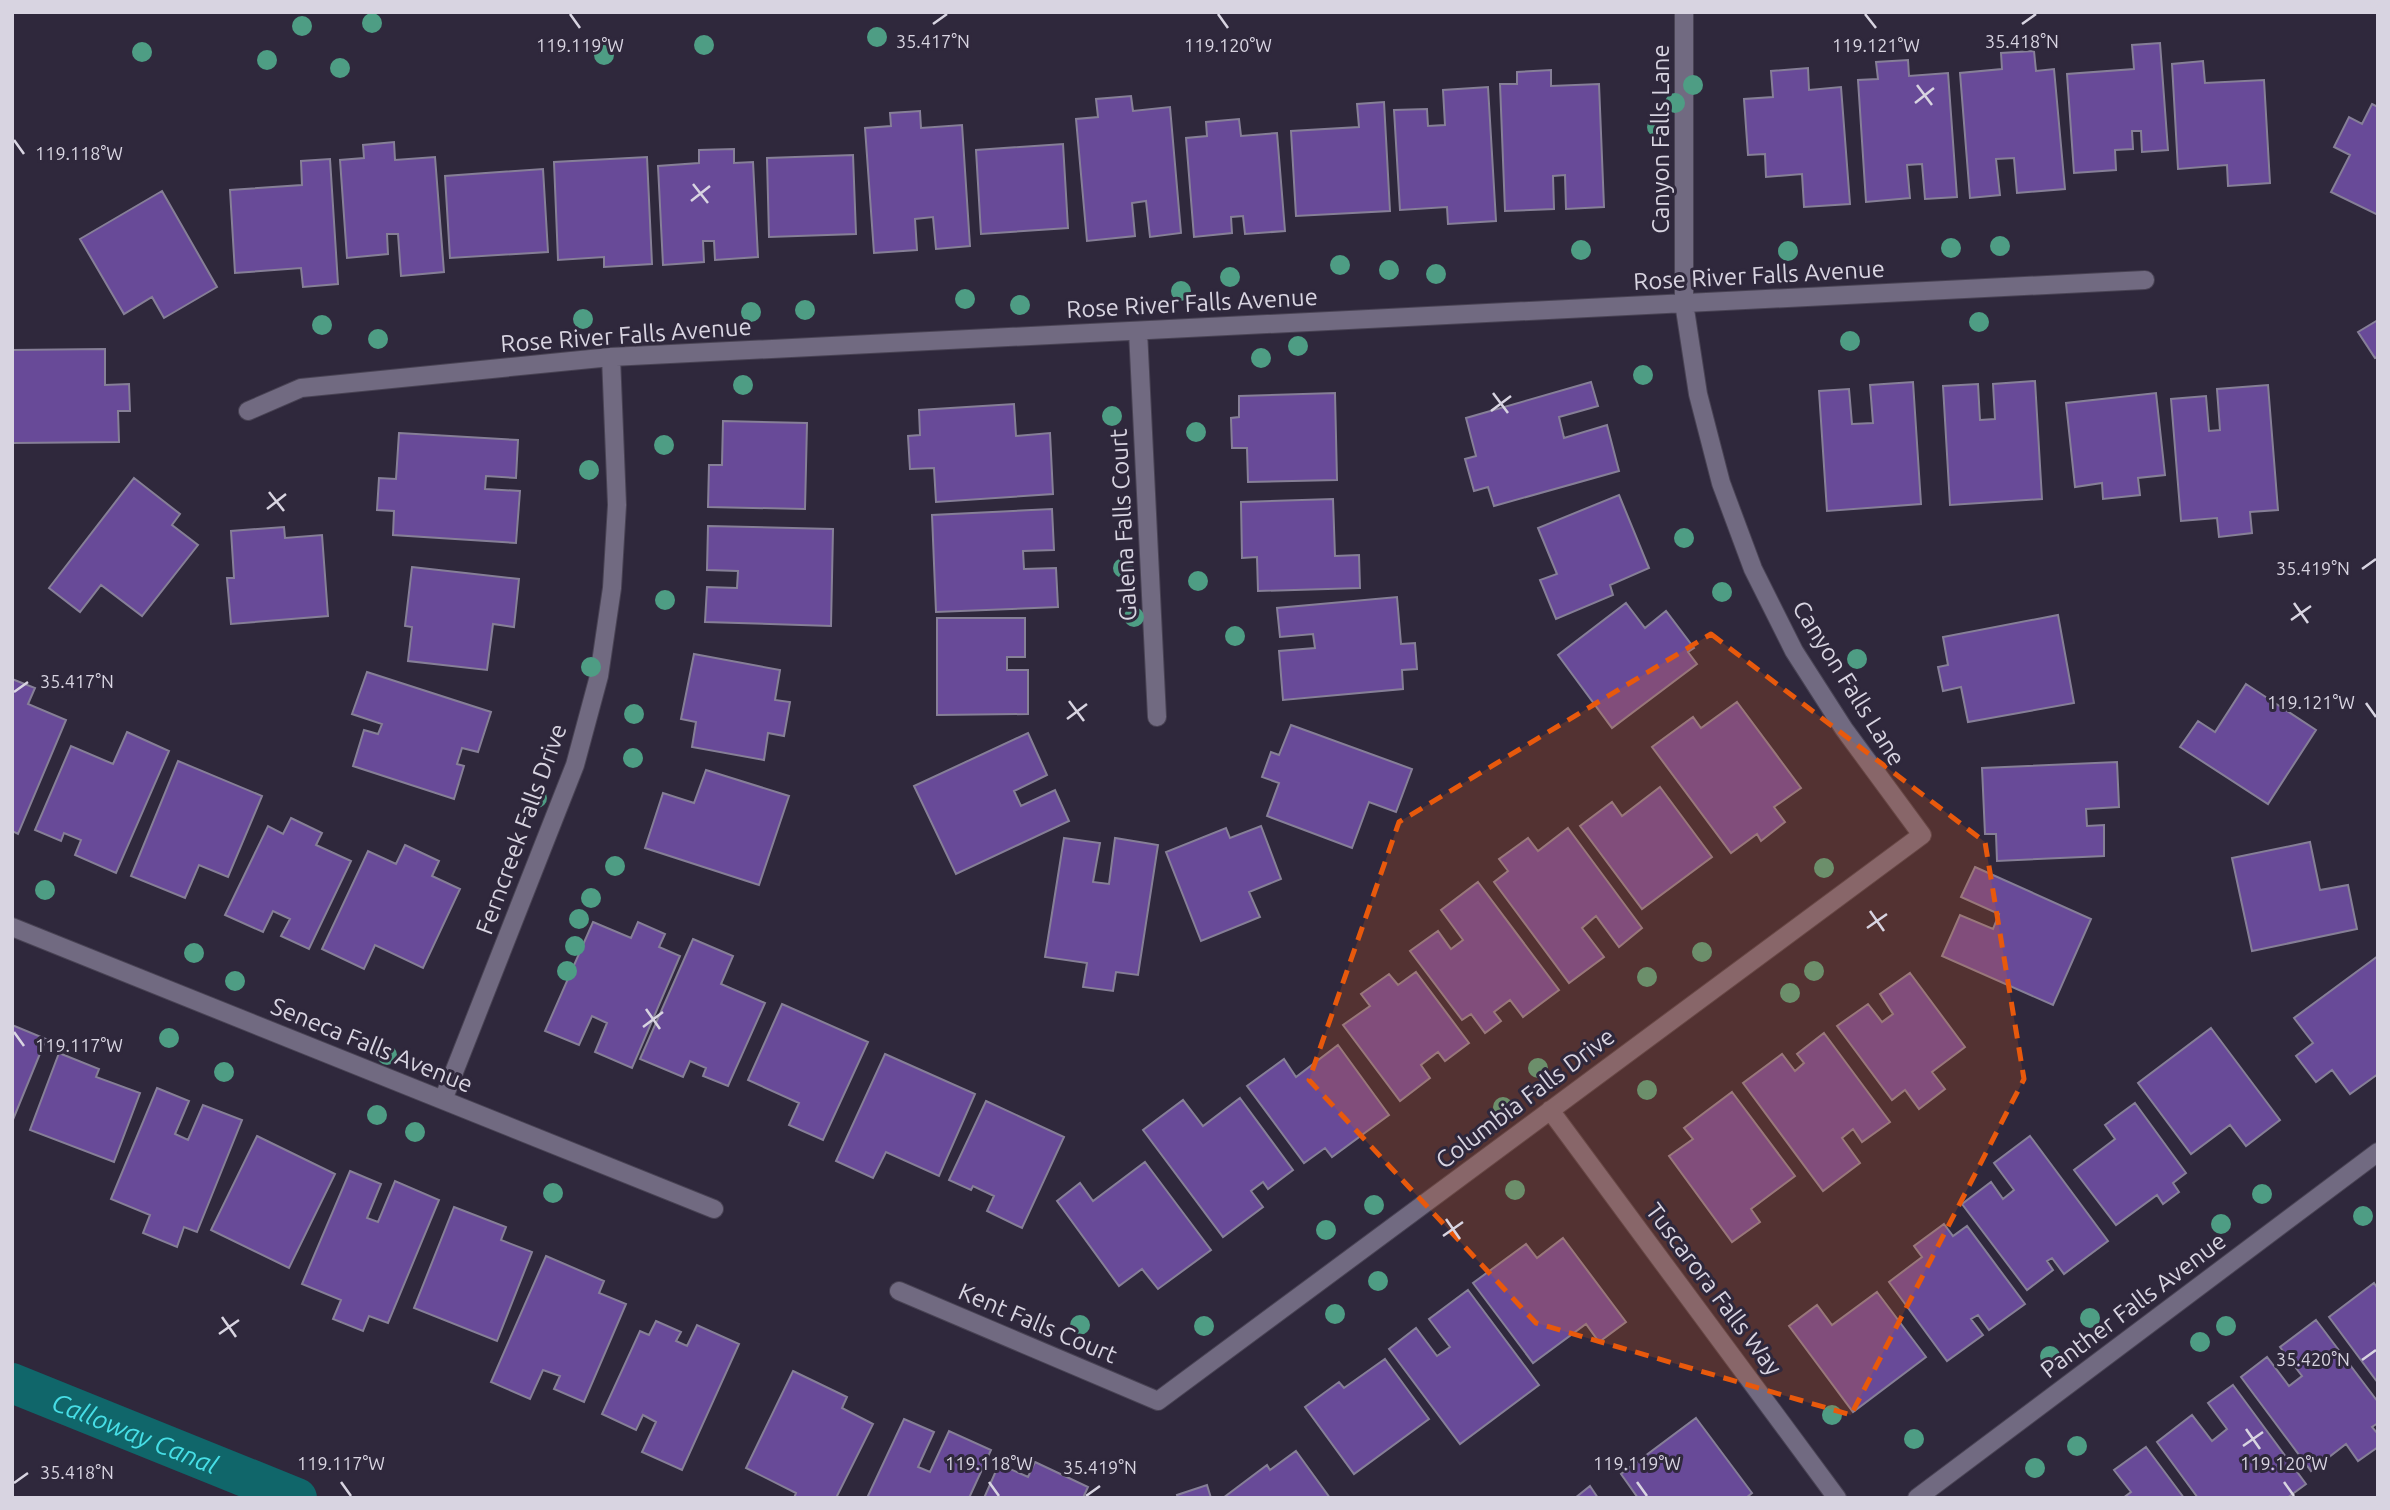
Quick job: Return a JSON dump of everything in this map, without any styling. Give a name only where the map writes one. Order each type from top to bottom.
[{"type":"street","name":"Canyon Falls Lane","points":[[1684,12],[1684,303],[1698,394],[1721,483],[1753,569],[1794,651],[1844,729],[1922,835]]},
{"type":"street","name":"Rose River Falls Avenue","points":[[248,411],[300,388],[611,357],[2145,280]]},
{"type":"street","name":"Galena Falls Court","points":[[1138,331],[1157,717]]},
{"type":"street","name":"Ferncreek Falls Drive","points":[[443,1100],[575,765],[599,676],[612,588],[617,505],[611,357]]},
{"type":"street","name":"Columbia Falls Drive","points":[[1158,1401],[1922,835]]},
{"type":"street","name":"Seneca Falls Avenue","points":[[12,927],[714,1209]]},
{"type":"street","name":"Tuscarora Falls Way","points":[[1550,1110],[1837,1498]]},
{"type":"street","name":"Panther Falls Avenue","points":[[1917,1498],[2378,1152]]},
{"type":"street","name":"Kent Falls Court","points":[[899,1291],[1158,1401]]},
{"type":"highlighted area","points":[[1711,634],[1985,842],[2024,1079],[1851,1415],[1536,1323],[1309,1080],[1399,822]]},
{"type":"building","points":[[2160,43],[2168,150],[2142,152],[2141,131],[2132,131],[2133,149],[2115,150],[2116,170],[2074,173],[2067,74],[2134,69],[2132,45]]},
{"type":"building","points":[[2034,51],[2036,71],[2054,69],[2065,189],[2017,193],[2014,158],[1996,159],[2000,195],[1970,198],[1960,73],[2002,69],[2001,53]]},
{"type":"building","points":[[1908,60],[1909,76],[1948,73],[1957,197],[1925,199],[1922,164],[1907,165],[1910,198],[1866,202],[1858,80],[1878,79],[1876,62]]},
{"type":"building","points":[[2203,61],[2205,83],[2264,80],[2270,183],[2228,186],[2227,165],[2178,169],[2172,64]]},
{"type":"building","points":[[1808,68],[1809,90],[1841,87],[1850,204],[1804,207],[1802,174],[1766,177],[1765,154],[1748,155],[1744,99],[1773,97],[1771,71]]},
{"type":"building","points":[[1551,70],[1551,86],[1599,84],[1604,207],[1566,209],[1565,175],[1553,176],[1554,209],[1505,211],[1500,84],[1517,84],[1517,72]]},
{"type":"building","points":[[1488,87],[1496,221],[1448,224],[1447,207],[1400,210],[1394,110],[1427,109],[1428,126],[1445,125],[1443,90]]},
{"type":"building","points":[[1131,96],[1133,111],[1170,107],[1181,233],[1150,237],[1146,201],[1132,203],[1135,236],[1087,241],[1076,119],[1098,117],[1096,99]]},
{"type":"building","points":[[1384,102],[1390,211],[1296,216],[1291,131],[1359,127],[1357,104]]},
{"type":"building","points":[[2372,104],[2378,107],[2378,215],[2331,192],[2350,155],[2334,147],[2349,117],[2362,124]]},
{"type":"building","points":[[920,111],[921,128],[962,125],[970,246],[936,249],[933,217],[915,219],[917,250],[874,253],[865,128],[891,126],[890,113]]},
{"type":"building","points":[[1239,119],[1241,136],[1277,133],[1285,231],[1245,234],[1243,216],[1231,217],[1232,233],[1194,237],[1186,138],[1207,136],[1206,122]]},
{"type":"building","points":[[394,142],[395,160],[435,157],[444,272],[401,276],[398,234],[387,234],[388,254],[347,258],[340,160],[364,158],[363,145]]},
{"type":"building","points":[[1063,144],[1068,228],[981,234],[976,150]]},
{"type":"building","points":[[734,149],[734,163],[753,162],[758,257],[715,260],[714,241],[703,241],[704,262],[663,265],[658,166],[699,163],[699,150]]},
{"type":"building","points":[[853,155],[856,234],[769,237],[767,158]]},
{"type":"building","points":[[647,157],[652,264],[604,267],[604,257],[558,260],[554,162]]},
{"type":"building","points":[[330,159],[338,284],[303,287],[301,268],[235,273],[230,190],[302,185],[301,161]]},
{"type":"building","points":[[543,169],[548,252],[450,258],[445,176]]},
{"type":"building","points":[[162,191],[217,287],[164,318],[152,297],[124,314],[80,239]]},
{"type":"building","points":[[2378,320],[2378,357],[2375,358],[2358,332]]},
{"type":"building","points":[[105,349],[105,385],[129,384],[130,411],[118,411],[119,442],[13,443],[12,350]]},
{"type":"building","points":[[2035,381],[2042,499],[1950,505],[1943,386],[1978,384],[1980,420],[1995,419],[1993,384]]},
{"type":"building","points":[[1591,382],[1598,406],[1559,417],[1564,438],[1607,425],[1619,471],[1494,506],[1488,487],[1474,491],[1465,459],[1476,456],[1466,418]]},
{"type":"building","points":[[1913,382],[1921,504],[1827,511],[1819,391],[1849,389],[1852,424],[1873,423],[1870,385]]},
{"type":"building","points":[[2268,385],[2278,510],[2250,512],[2252,533],[2219,537],[2217,518],[2181,521],[2171,399],[2206,396],[2209,431],[2220,430],[2217,389]]},
{"type":"building","points":[[1335,393],[1337,480],[1248,482],[1247,448],[1232,448],[1231,418],[1239,417],[1239,396]]},
{"type":"building","points":[[2156,393],[2165,475],[2138,478],[2140,495],[2103,499],[2102,483],[2075,487],[2066,403]]},
{"type":"building","points":[[1014,404],[1016,436],[1050,433],[1053,494],[936,502],[934,468],[910,469],[908,436],[920,435],[919,410]]},
{"type":"building","points":[[723,421],[807,423],[805,509],[708,507],[709,465],[722,465]]},
{"type":"building","points":[[399,433],[518,440],[516,478],[486,476],[485,489],[520,491],[516,543],[393,535],[394,511],[377,510],[379,478],[396,479]]},
{"type":"building","points":[[134,478],[180,514],[172,525],[198,545],[142,616],[101,585],[80,612],[49,588]]},
{"type":"building","points":[[1619,495],[1649,568],[1610,585],[1613,595],[1556,619],[1540,580],[1557,574],[1538,528]]},
{"type":"building","points":[[1333,499],[1335,556],[1359,555],[1360,588],[1258,591],[1257,557],[1242,558],[1241,502]]},
{"type":"building","points":[[1052,509],[1054,550],[1023,551],[1024,569],[1056,568],[1058,607],[936,612],[932,515]]},
{"type":"building","points":[[708,526],[833,529],[831,626],[705,622],[707,587],[737,588],[738,571],[707,570]]},
{"type":"building","points":[[284,527],[285,538],[322,535],[328,616],[231,624],[227,578],[234,578],[231,531]]},
{"type":"building","points":[[412,567],[519,579],[514,627],[493,624],[487,670],[408,661],[412,627],[405,626]]},
{"type":"building","points":[[1397,597],[1401,644],[1415,643],[1417,669],[1402,670],[1403,689],[1283,700],[1279,651],[1315,648],[1313,634],[1280,637],[1277,608]]},
{"type":"building","points":[[1626,603],[1645,628],[1666,611],[1694,648],[1688,652],[1697,664],[1612,728],[1558,655]]},
{"type":"building","points":[[2058,615],[2074,703],[1968,722],[1961,687],[1943,691],[1938,667],[1948,665],[1943,637]]},
{"type":"building","points":[[937,618],[1025,618],[1025,657],[1007,657],[1007,670],[1028,670],[1028,714],[937,715]]},
{"type":"building","points":[[694,654],[780,670],[775,700],[790,702],[784,736],[768,733],[764,760],[692,747],[696,722],[681,719]]},
{"type":"building","points":[[367,672],[491,712],[478,752],[462,748],[457,764],[464,766],[454,799],[353,766],[364,730],[378,734],[382,724],[352,714]]},
{"type":"building","points":[[12,679],[35,688],[28,704],[66,720],[18,834],[12,831]]},
{"type":"building","points":[[2246,684],[2316,730],[2268,804],[2180,747],[2198,721],[2215,732]]},
{"type":"building","points":[[1737,702],[1801,788],[1774,807],[1785,822],[1761,841],[1757,834],[1731,853],[1652,747],[1693,717],[1701,728]]},
{"type":"building","points":[[1291,725],[1412,769],[1396,812],[1369,802],[1352,848],[1267,816],[1279,783],[1262,777],[1271,752],[1279,755]]},
{"type":"building","points":[[127,732],[169,751],[116,873],[75,855],[81,840],[64,833],[61,841],[35,830],[71,746],[113,764]]},
{"type":"building","points":[[1028,733],[1047,775],[1014,791],[1021,806],[1055,790],[1069,821],[956,874],[914,786]]},
{"type":"building","points":[[178,761],[262,796],[228,877],[199,865],[185,898],[131,876]]},
{"type":"building","points":[[2117,762],[2119,807],[2086,809],[2087,826],[2104,825],[2104,856],[1997,861],[1996,834],[1985,834],[1982,768]]},
{"type":"building","points":[[706,770],[789,796],[759,885],[645,848],[663,793],[694,803]]},
{"type":"building","points":[[1660,787],[1712,857],[1642,909],[1580,826],[1612,802],[1622,816]]},
{"type":"building","points":[[291,818],[322,833],[316,845],[351,861],[309,949],[281,936],[290,919],[273,911],[263,932],[225,915],[268,826],[283,834]]},
{"type":"building","points":[[1261,826],[1281,879],[1249,892],[1260,917],[1201,941],[1166,852],[1226,828],[1230,838]]},
{"type":"building","points":[[1568,828],[1642,928],[1619,947],[1596,916],[1582,928],[1604,957],[1569,983],[1494,882],[1508,871],[1499,859],[1528,838],[1538,851]]},
{"type":"building","points":[[1064,838],[1100,843],[1093,882],[1109,884],[1115,838],[1158,845],[1138,975],[1116,972],[1113,991],[1083,987],[1087,963],[1045,957]]},
{"type":"building","points":[[2310,842],[2320,890],[2348,885],[2357,929],[2252,951],[2232,858]]},
{"type":"building","points":[[405,845],[439,861],[432,876],[460,889],[423,968],[375,945],[364,969],[322,949],[368,851],[396,864]]},
{"type":"building","points":[[1975,867],[2091,919],[2053,1005],[1942,956],[1960,915],[1993,929],[1999,914],[1961,897]]},
{"type":"building","points":[[1478,882],[1559,990],[1523,1017],[1510,1000],[1494,1012],[1501,1021],[1485,1033],[1471,1014],[1462,1020],[1410,951],[1438,931],[1451,949],[1463,940],[1441,910]]},
{"type":"building","points":[[593,922],[631,938],[638,922],[665,934],[659,947],[680,956],[632,1068],[595,1052],[607,1023],[592,1016],[579,1045],[545,1031]]},
{"type":"building","points":[[693,939],[733,956],[721,984],[765,1003],[728,1086],[703,1076],[706,1068],[690,1061],[683,1077],[640,1059]]},
{"type":"building","points":[[2378,956],[2378,1074],[2350,1094],[2332,1070],[2316,1082],[2296,1056],[2313,1043],[2294,1018]]},
{"type":"building","points":[[1416,972],[1469,1043],[1445,1061],[1438,1052],[1421,1065],[1430,1078],[1400,1101],[1343,1025],[1370,1006],[1361,994],[1389,974],[1398,985]]},
{"type":"building","points":[[1910,973],[1965,1047],[1932,1072],[1945,1089],[1919,1109],[1905,1090],[1892,1100],[1837,1026],[1868,1004],[1882,1022],[1893,1014],[1880,994]]},
{"type":"building","points":[[782,1004],[868,1042],[823,1140],[789,1125],[799,1103],[748,1080]]},
{"type":"building","points":[[12,1025],[46,1039],[12,1122]]},
{"type":"building","points":[[2211,1028],[2280,1120],[2246,1146],[2230,1125],[2191,1154],[2138,1083]]},
{"type":"building","points":[[1824,1033],[1890,1122],[1862,1142],[1853,1129],[1842,1138],[1860,1163],[1823,1191],[1743,1083],[1782,1054],[1795,1071],[1804,1063],[1797,1054]]},
{"type":"building","points":[[1338,1045],[1389,1115],[1332,1157],[1325,1148],[1304,1163],[1247,1086],[1284,1059],[1296,1077]]},
{"type":"building","points":[[59,1053],[99,1069],[96,1077],[140,1093],[114,1162],[30,1130]]},
{"type":"building","points":[[885,1054],[975,1094],[939,1176],[886,1152],[873,1178],[836,1161]]},
{"type":"building","points":[[157,1088],[189,1101],[175,1134],[188,1140],[203,1105],[242,1120],[197,1232],[184,1227],[177,1247],[143,1233],[150,1215],[111,1199]]},
{"type":"building","points":[[1732,1092],[1795,1176],[1751,1209],[1760,1222],[1732,1242],[1669,1156],[1693,1139],[1684,1128]]},
{"type":"building","points":[[1240,1098],[1293,1170],[1268,1189],[1263,1182],[1251,1191],[1263,1207],[1223,1237],[1143,1130],[1183,1100],[1203,1126]]},
{"type":"building","points":[[986,1101],[1064,1137],[1022,1228],[987,1211],[994,1196],[973,1186],[971,1190],[949,1180]]},
{"type":"building","points":[[2135,1103],[2186,1173],[2173,1183],[2179,1192],[2163,1204],[2157,1195],[2116,1225],[2074,1170],[2115,1139],[2105,1125]]},
{"type":"building","points":[[257,1136],[335,1174],[289,1268],[211,1230]]},
{"type":"building","points":[[2030,1136],[2108,1241],[2064,1274],[2052,1258],[2047,1261],[2053,1270],[2027,1290],[1962,1204],[1991,1182],[2003,1199],[2014,1190],[1994,1163]]},
{"type":"building","points":[[1145,1162],[1211,1250],[1158,1289],[1142,1269],[1119,1286],[1057,1201],[1080,1183],[1093,1201]]},
{"type":"building","points":[[350,1171],[381,1184],[367,1218],[378,1222],[395,1181],[439,1200],[388,1323],[369,1316],[363,1331],[333,1319],[341,1300],[302,1284]]},
{"type":"building","points":[[454,1207],[506,1227],[501,1240],[532,1252],[497,1341],[414,1308]]},
{"type":"building","points":[[1944,1224],[1953,1236],[1967,1226],[2025,1304],[1989,1330],[1978,1315],[1971,1319],[1983,1335],[1947,1361],[1889,1282],[1922,1257],[1914,1246]]},
{"type":"building","points":[[1563,1238],[1626,1322],[1599,1342],[1586,1324],[1533,1363],[1473,1283],[1526,1244],[1537,1258]]},
{"type":"building","points":[[546,1256],[604,1281],[599,1293],[626,1304],[584,1402],[554,1389],[560,1376],[543,1370],[530,1399],[491,1382]]},
{"type":"building","points":[[2374,1283],[2378,1289],[2378,1383],[2329,1317]]},
{"type":"building","points":[[1468,1290],[1539,1385],[1460,1444],[1389,1349],[1416,1328],[1437,1356],[1450,1347],[1429,1319]]},
{"type":"building","points":[[1877,1292],[1926,1357],[1853,1412],[1789,1326],[1817,1305],[1832,1325]]},
{"type":"building","points":[[2316,1320],[2378,1402],[2378,1423],[2372,1427],[2378,1434],[2378,1447],[2358,1461],[2346,1444],[2311,1471],[2241,1377],[2267,1357],[2289,1386],[2302,1376],[2280,1347]]},
{"type":"building","points":[[656,1321],[681,1332],[676,1341],[687,1346],[697,1325],[739,1344],[682,1470],[642,1452],[656,1422],[643,1415],[636,1430],[602,1414],[640,1331],[649,1335]]},
{"type":"building","points":[[1385,1359],[1429,1419],[1354,1474],[1305,1407],[1339,1382],[1344,1388]]},
{"type":"building","points":[[793,1371],[847,1397],[842,1408],[873,1424],[836,1498],[794,1498],[796,1493],[746,1468]]},
{"type":"building","points":[[2233,1385],[2306,1484],[2287,1498],[2198,1498],[2157,1442],[2192,1415],[2212,1441],[2227,1429],[2208,1403]]},
{"type":"building","points":[[1696,1418],[1752,1493],[1746,1498],[1638,1498],[1621,1474]]},
{"type":"building","points":[[904,1419],[934,1432],[918,1467],[930,1472],[949,1431],[991,1450],[969,1498],[867,1498]]},
{"type":"building","points":[[2146,1447],[2184,1498],[2123,1498],[2131,1492],[2114,1470]]},
{"type":"building","points":[[1296,1451],[1330,1498],[1223,1498],[1267,1465],[1270,1470]]},
{"type":"building","points":[[1035,1462],[1088,1487],[1083,1498],[984,1498],[999,1464],[1028,1477]]},
{"type":"building","points":[[1207,1485],[1211,1498],[1178,1498],[1177,1495]]},
{"type":"building","points":[[1590,1486],[1598,1498],[1575,1498]]},
{"type":"waterway","name":"Calloway Canal","points":[[12,1383],[297,1498]]}]
